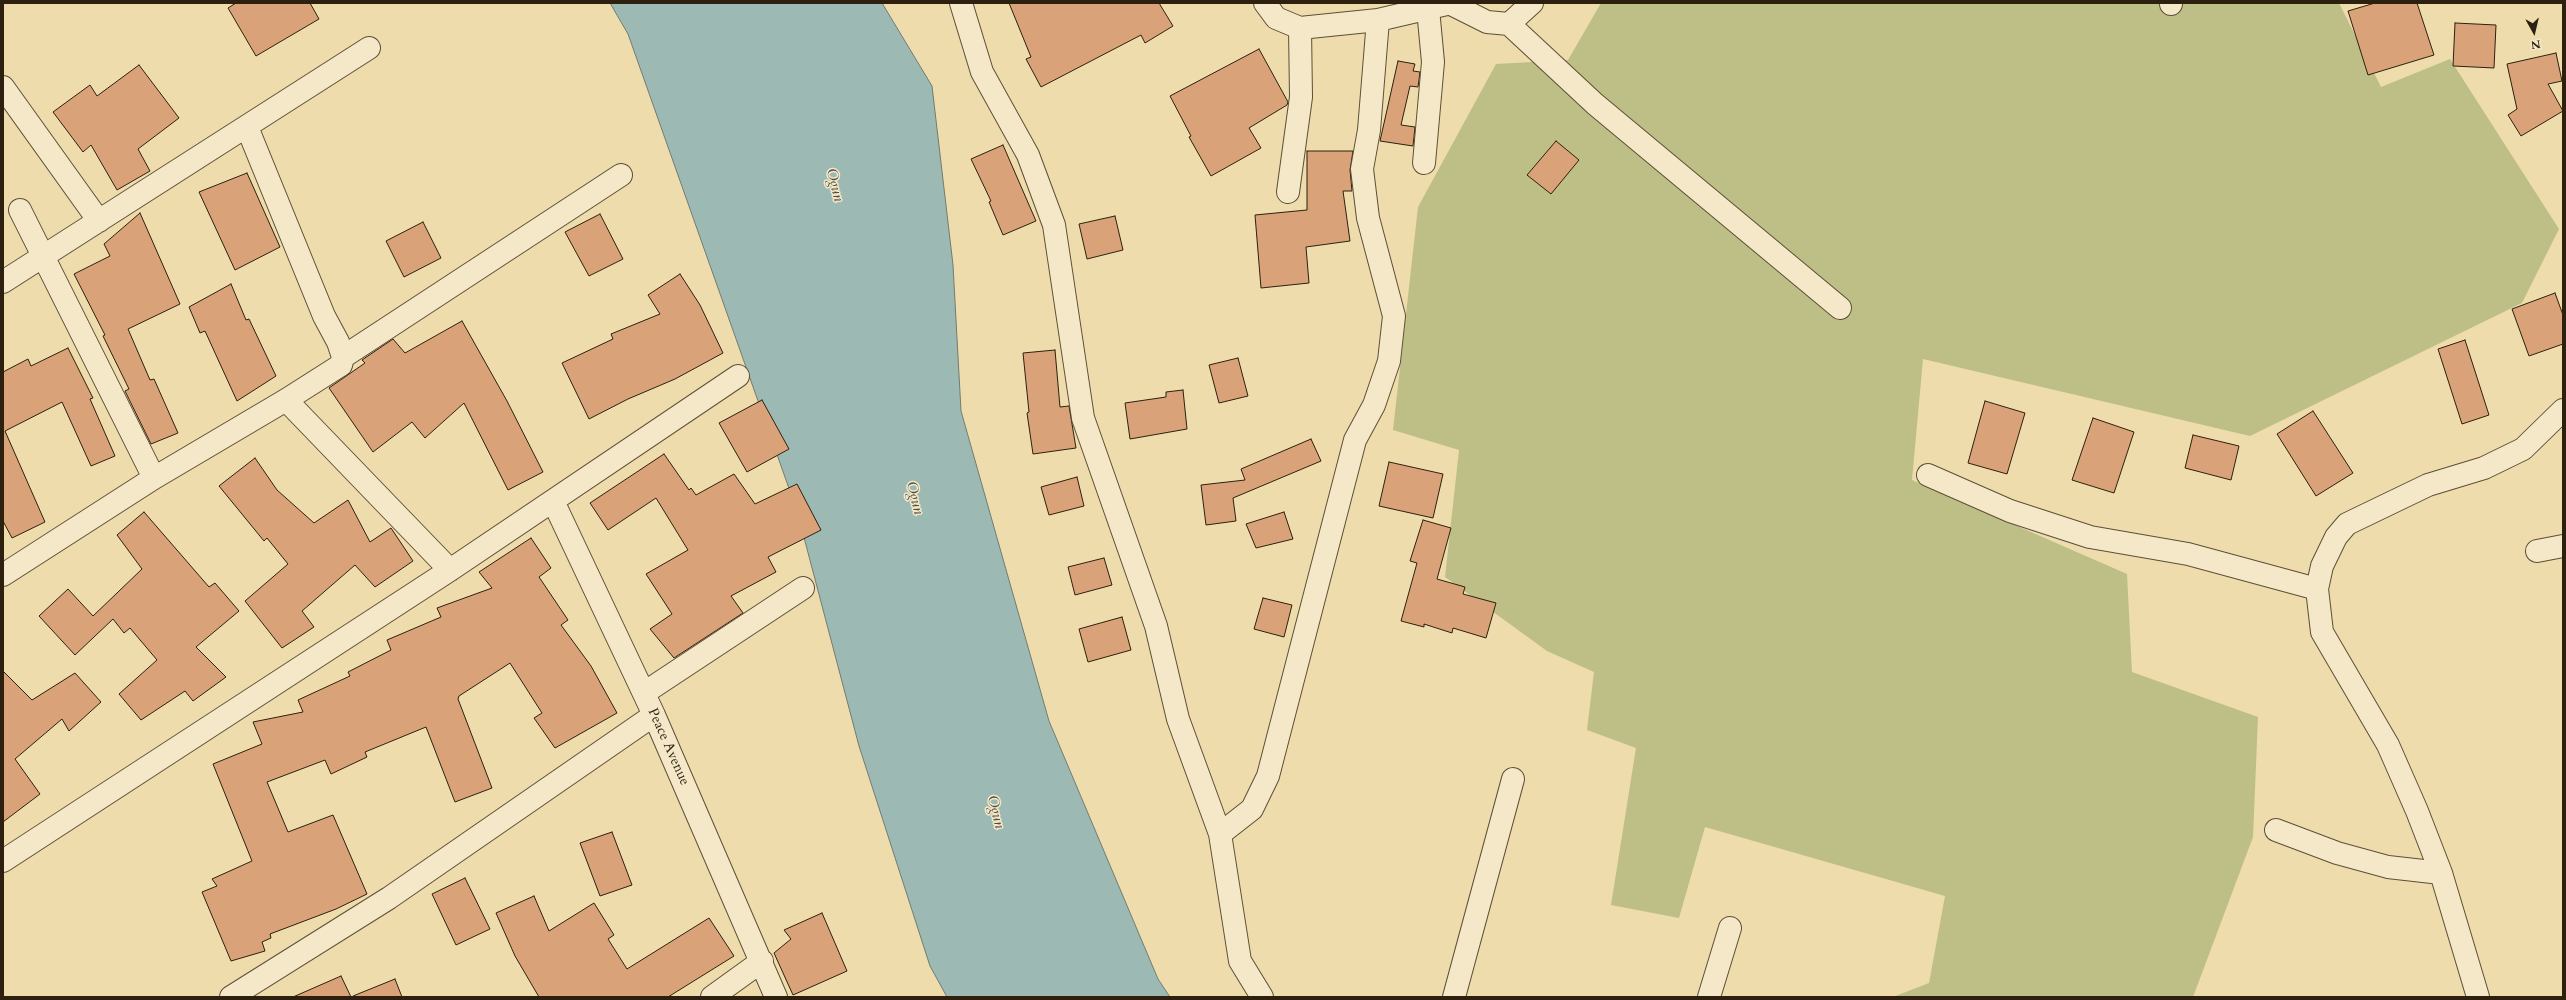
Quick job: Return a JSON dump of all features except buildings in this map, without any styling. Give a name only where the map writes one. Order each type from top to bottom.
[{"type":"street","points":[[962,3],[982,72],[1028,155],[1054,225],[1083,418],[1156,626],[1178,719],[1220,834],[1240,960],[1262,997]]},
{"type":"street","points":[[1265,3],[1276,18],[1300,28],[1378,20],[1451,4],[1487,22],[1509,24],[1595,104],[1840,308]]},
{"type":"street","points":[[1509,24],[1532,3]]},
{"type":"street","points":[[1424,163],[1433,62],[1428,9]]},
{"type":"street","points":[[1220,834],[1252,809],[1268,776],[1355,440],[1374,405],[1389,361],[1394,316],[1368,218],[1362,169],[1369,130],[1378,20]]},
{"type":"street","points":[[1288,192],[1300,96],[1300,28]]},
{"type":"street","points":[[3,282],[369,48]]},
{"type":"street","points":[[3,88],[99,221]]},
{"type":"street","points":[[247,127],[343,357]]},
{"type":"street","points":[[3,575],[154,478],[286,400],[340,365],[343,357],[621,175]]},
{"type":"street","points":[[20,210],[154,478]]},
{"type":"street","points":[[3,861],[450,570],[738,376]]},
{"type":"street","points":[[286,400],[450,570]]},
{"type":"street","points":[[2478,997],[2441,874],[2388,744],[2322,632],[2317,589],[2322,566],[2336,536],[2347,524],[2428,485],[2484,468],[2524,449],[2563,410]]},
{"type":"street","points":[[1928,475],[2010,511],[2090,537],[2188,554],[2317,589]]},
{"type":"street","name":"Peace Avenue","points":[[553,501],[654,715],[762,961],[776,997]]},
{"type":"street","points":[[2536,551],[2563,546]]},
{"type":"street","points":[[644,693],[803,588]]},
{"type":"street","points":[[231,997],[388,898],[654,715]]},
{"type":"street","points":[[1454,997],[1513,779]]},
{"type":"street","points":[[2276,830],[2337,854],[2388,866],[2441,874]]},
{"type":"street","points":[[1709,997],[1730,928]]},
{"type":"street","points":[[712,997],[762,961]]},
{"type":"green space","points":[[1601,3],[2339,3],[2381,87],[2450,59],[2559,229],[2522,303],[2250,436],[1923,359],[1912,480],[2127,574],[2132,672],[2258,717],[2253,837],[2193,997],[1893,997],[1929,983],[1945,896],[1705,827],[1679,918],[1611,905],[1636,748],[1587,730],[1594,672],[1547,651],[1445,577],[1459,450],[1393,430],[1418,207],[1496,64],[1568,60]]},
{"type":"water","name":"Ogun","points":[[610,3],[882,3],[932,86],[953,265],[961,411],[1049,721],[1158,979],[1170,997],[947,997],[930,966],[859,746],[797,511],[628,34]]}]
